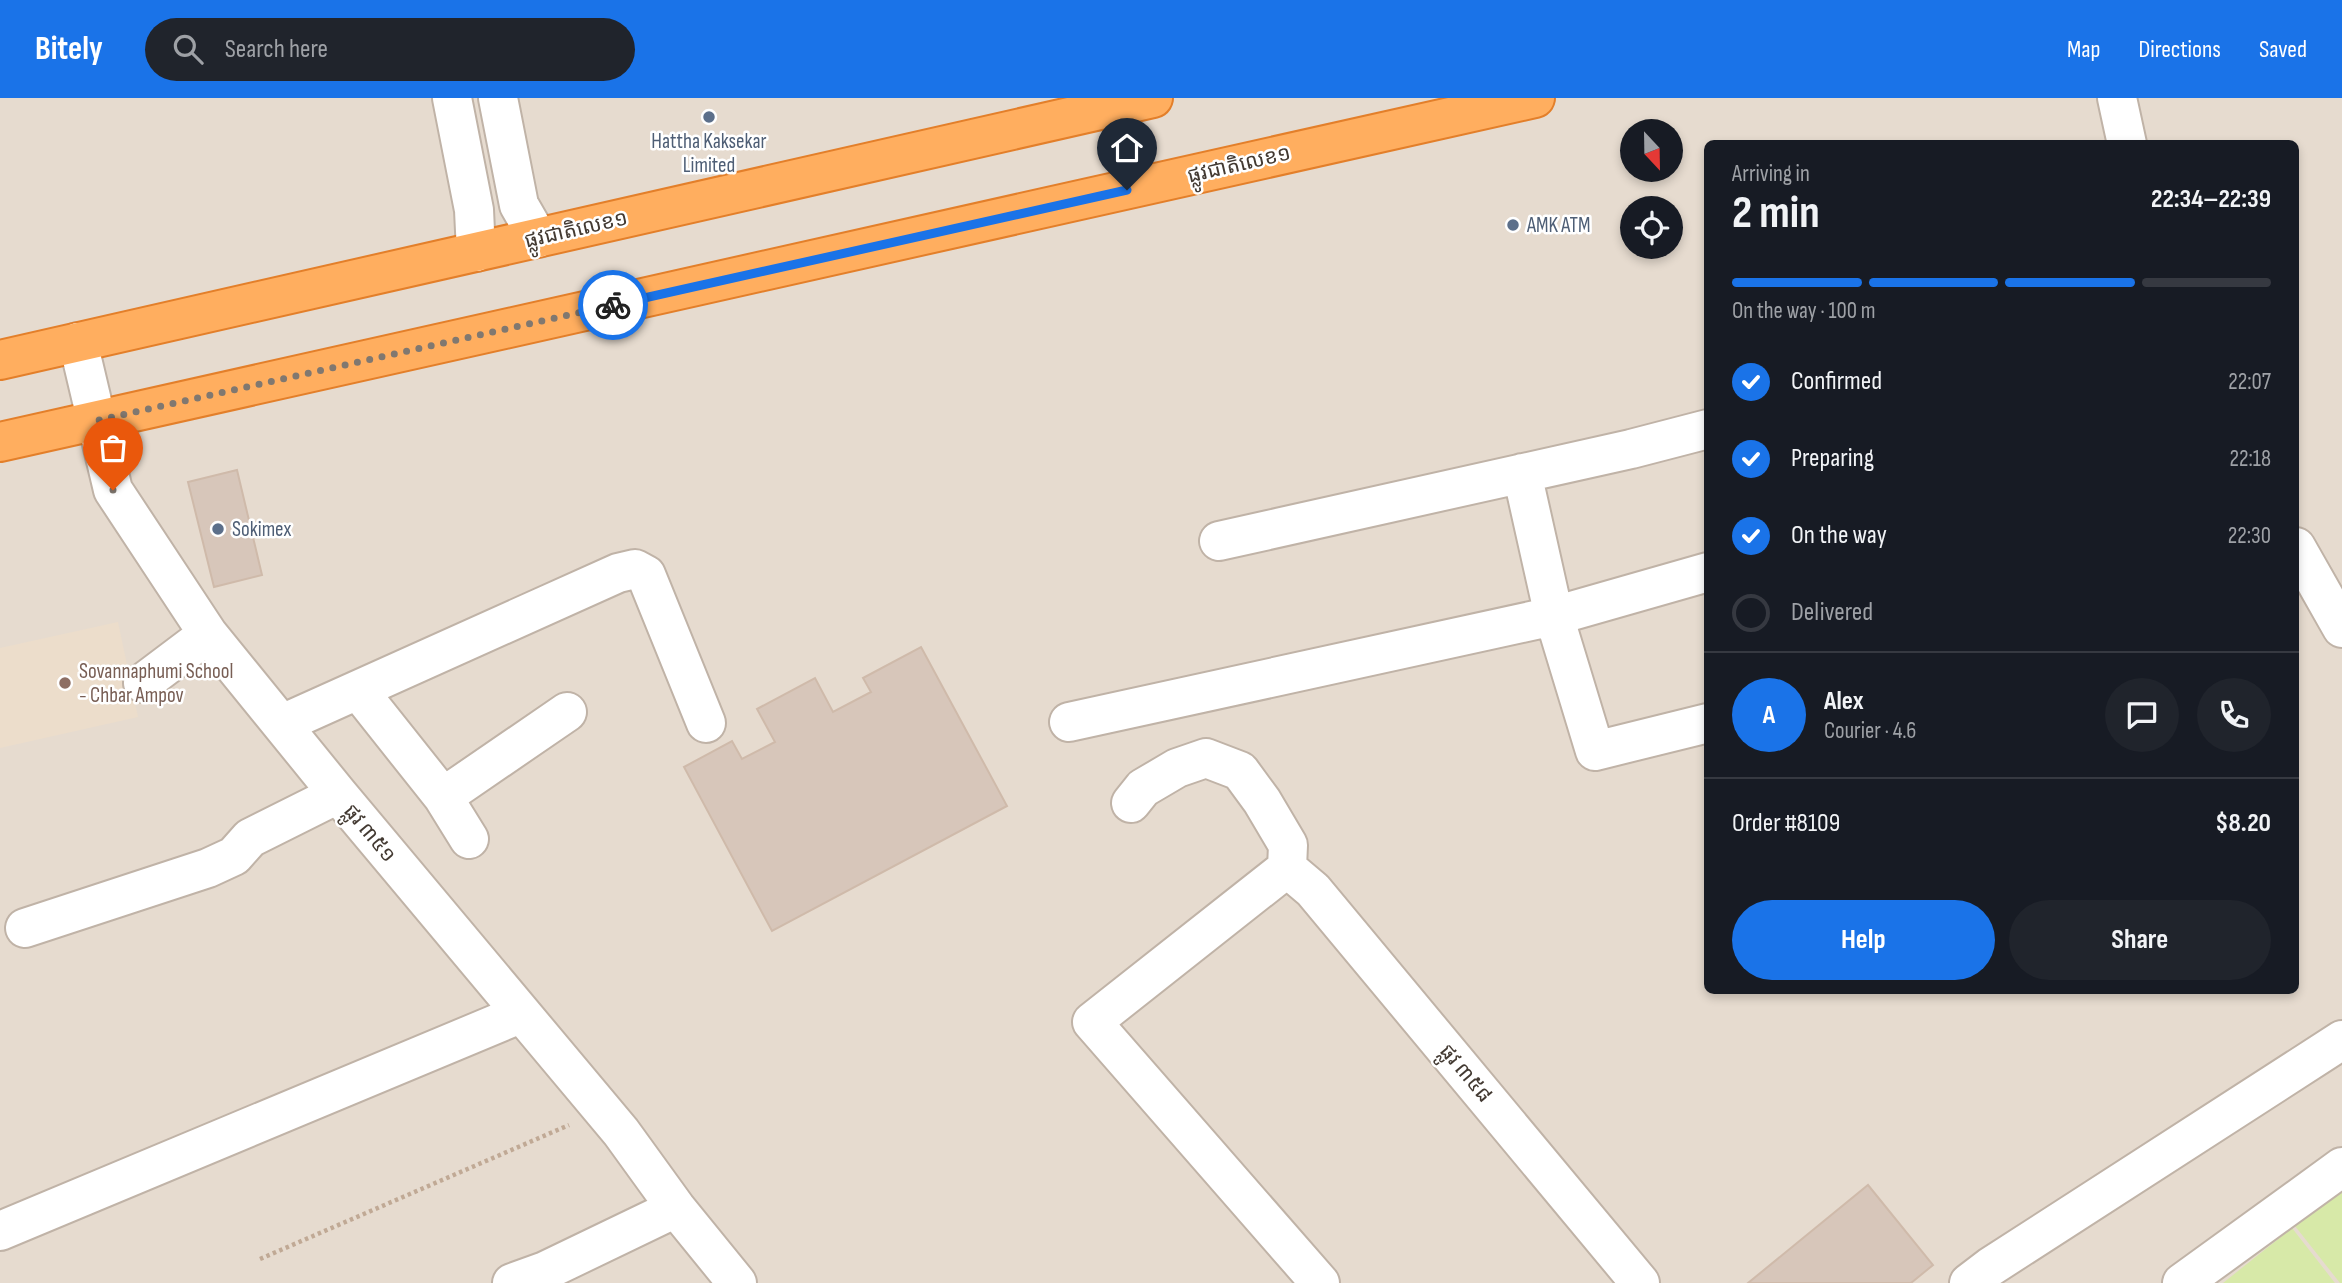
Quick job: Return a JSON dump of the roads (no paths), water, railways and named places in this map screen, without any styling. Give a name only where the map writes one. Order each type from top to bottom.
[{"type":"highway","name":"ផ្លូវជាតិលេខ១","points":[[0,360],[1153,98]]},
{"type":"highway","name":"ផ្លូវជាតិលេខ១","points":[[0,442],[1535,98]]},
{"type":"street","points":[[452,98],[474,210],[476,252]]},
{"type":"street","points":[[498,98],[519,205],[538,238]]},
{"type":"street","points":[[2117,98],[2126,140]]},
{"type":"street","name":"ផ្លូវ ៣៥១","points":[[78,342],[113,490],[208,634],[520,1014],[621,1132],[676,1208],[737,1283]]},
{"type":"street","points":[[1219,541],[1704,430]]},
{"type":"street","points":[[1522,473],[1554,616],[1595,751],[1704,724]]},
{"type":"street","points":[[2299,552],[2342,628]]},
{"type":"street","points":[[282,724],[618,573],[635,569],[646,575],[706,723]]},
{"type":"street","points":[[1069,722],[1554,616],[1704,573]]},
{"type":"street","points":[[143,683],[208,634]]},
{"type":"street","points":[[358,690],[443,797],[469,839]]},
{"type":"street","points":[[443,797],[567,712]]},
{"type":"street","points":[[1131,803],[1143,788],[1177,768],[1206,758],[1240,771],[1262,801],[1288,845],[1287,868],[1092,1022],[1320,1283]]},
{"type":"street","points":[[24,928],[208,868],[234,856],[250,838],[338,794]]},
{"type":"street","name":"ផ្លូវ ៣៥៨","points":[[1287,868],[1313,890],[1640,1283]]},
{"type":"street","points":[[0,1231],[520,1014]]},
{"type":"street","points":[[1987,1278],[2342,1040]]},
{"type":"street","points":[[2182,1283],[2342,1167]]},
{"type":"street","points":[[512,1283],[545,1271],[676,1208]]},
{"type":"place","name":"Hattha Kaksekar Limited","points":[[709,117]]},
{"type":"place","name":"AMK ATM","points":[[1513,225]]},
{"type":"place","name":"Sokimex","points":[[218,529]]},
{"type":"place","name":"Sovannaphumi School - Chbar Ampov","points":[[65,683]]}]
